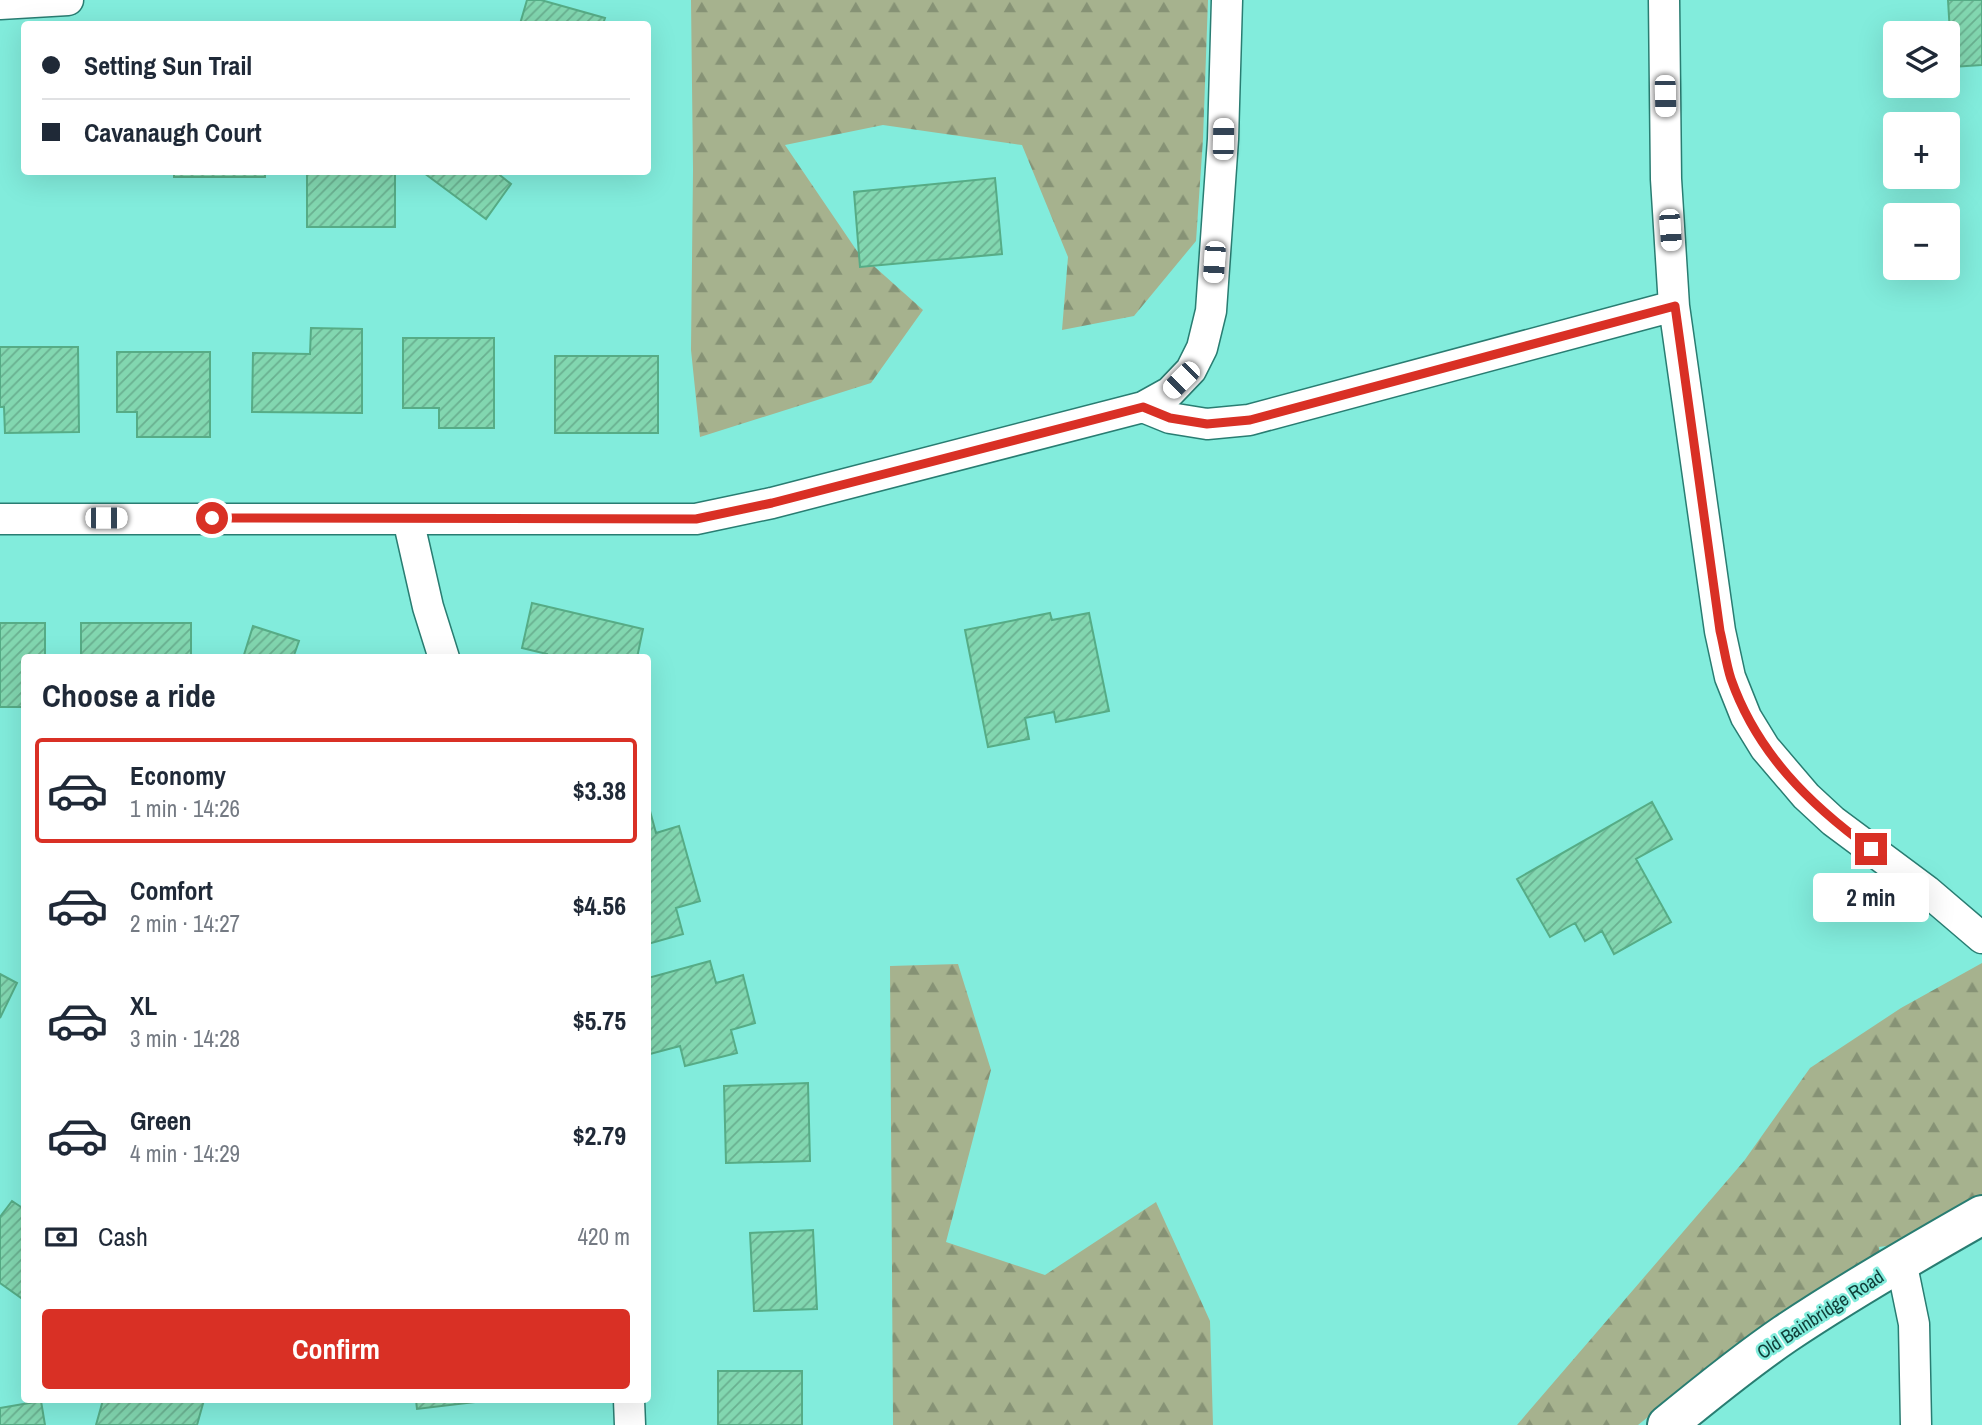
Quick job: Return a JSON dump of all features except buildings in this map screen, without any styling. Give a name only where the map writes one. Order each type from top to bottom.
[{"type":"main road","name":"Old Bainbridge Road","points":[[1667,1425],[1732,1372],[1785,1334],[1901,1261],[1982,1215]]},
{"type":"street","points":[[0,4],[68,0]]},
{"type":"street","points":[[0,519],[696,519],[772,503],[1143,407],[1170,391],[1191,369],[1202,348],[1211,311],[1223,139],[1227,0]]},
{"type":"street","points":[[1664,0],[1666,179],[1675,306],[1720,631],[1730,677],[1746,717],[1765,748],[1806,796],[1833,821],[1927,891],[1982,938]]},
{"type":"street","points":[[1143,407],[1170,418],[1207,424],[1250,420],[1675,306]]},
{"type":"street","points":[[408,519],[428,607],[443,654]]},
{"type":"street","points":[[1901,1261],[1914,1324],[1916,1425]]},
{"type":"street","points":[[629,1403],[630,1425]]},
{"type":"green space","points":[[691,0],[1208,0],[1196,241],[1134,316],[1062,330],[1068,257],[1022,145],[883,125],[785,145],[857,251],[923,310],[871,383],[700,437],[691,350]]},
{"type":"green space","points":[[1982,963],[1982,1195],[1894,1245],[1879,1247],[1880,1254],[1720,1359],[1638,1425],[1517,1425],[1744,1161],[1810,1068],[1901,1008]]},
{"type":"green space","points":[[958,964],[991,1070],[946,1242],[1045,1275],[1156,1202],[1210,1321],[1213,1425],[893,1425],[890,966]]},
{"type":"route","points":[[212,518],[696,519],[772,503],[1143,407],[1170,418],[1207,424],[1250,420],[1675,306],[1720,631],[1730,677],[1746,717],[1765,748],[1806,796],[1833,821],[1871,849]]}]
